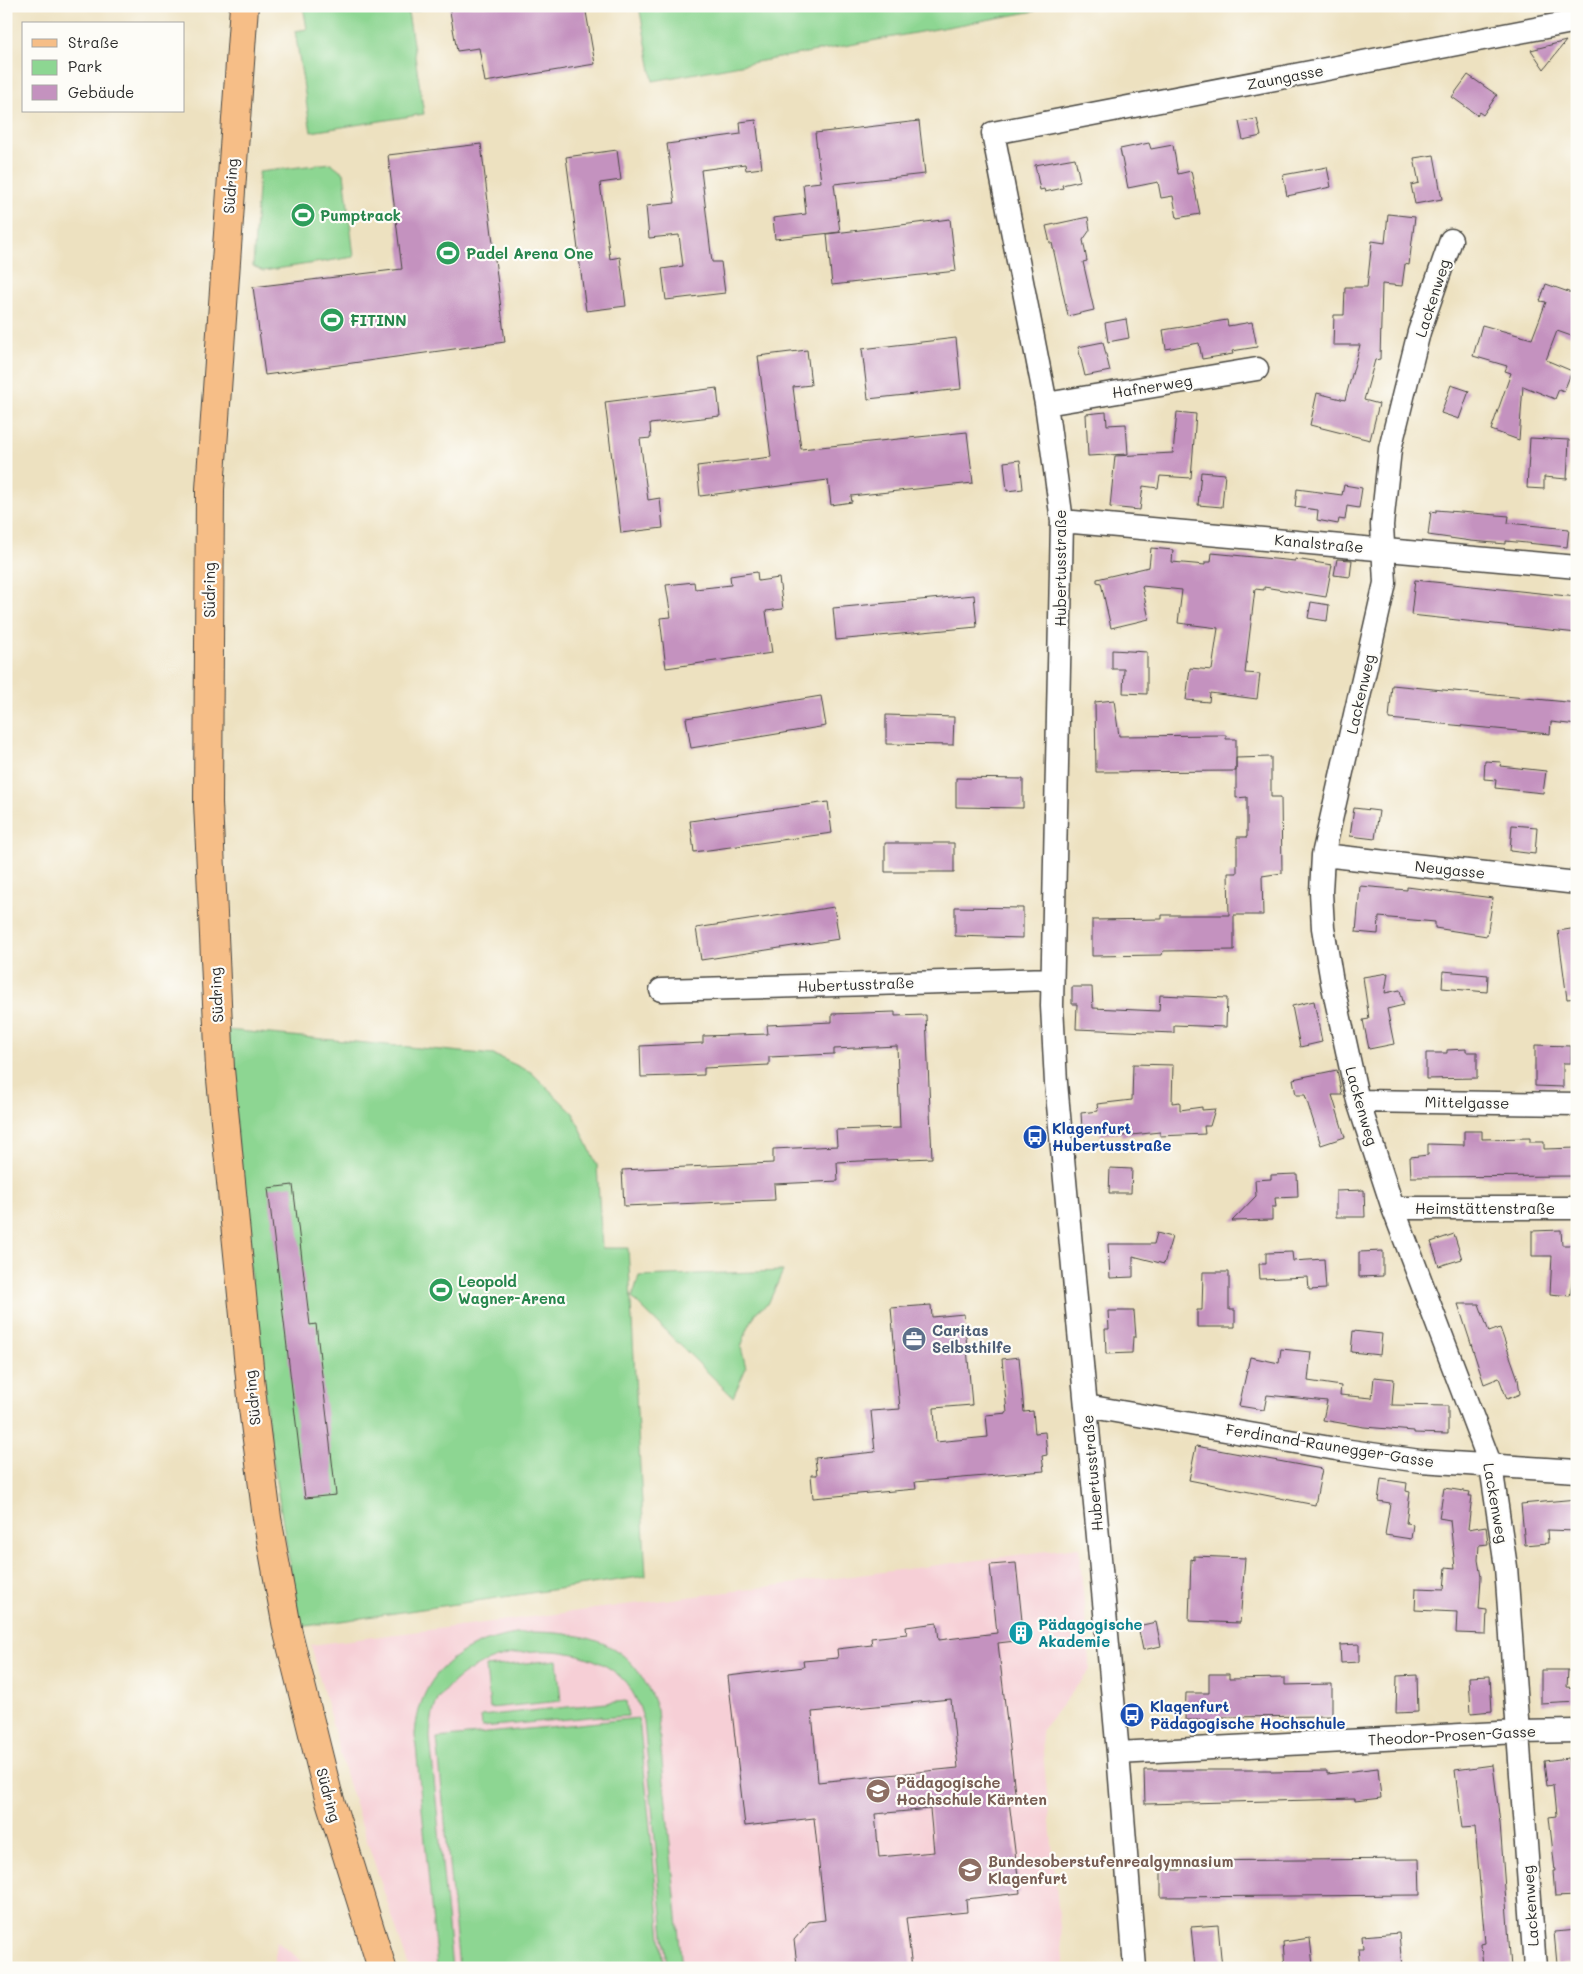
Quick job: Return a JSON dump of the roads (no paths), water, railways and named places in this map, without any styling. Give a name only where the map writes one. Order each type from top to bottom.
[{"type":"main road","name":"Südring","points":[[244,6],[210,489],[208,804],[220,1069],[253,1408],[267,1518],[284,1614],[328,1794],[382,1968]]},
{"type":"street","name":"Zaungasse","points":[[993,133],[1577,21]]},
{"type":"street","name":"Hubertusstraße","points":[[993,133],[1046,404],[1062,521],[1051,979],[1056,1083],[1118,1753],[1135,1968]]},
{"type":"street","name":"Lackenweg","points":[[1451,240],[1419,332],[1390,449],[1382,526],[1385,583],[1323,856],[1321,892],[1323,928],[1332,982],[1358,1101],[1393,1208],[1491,1466],[1506,1567],[1534,1968]]},
{"type":"street","name":"Hafnerweg","points":[[1046,404],[1257,369]]},
{"type":"street","name":"Kanalstraße","points":[[1062,521],[1577,567]]},
{"type":"street","name":"Neugasse","points":[[1323,856],[1577,882]]},
{"type":"street","name":"Hubertusstraße","points":[[661,990],[1051,979]]},
{"type":"street","name":"Mittelgasse","points":[[1358,1101],[1577,1104]]},
{"type":"street","name":"Heimstättenstraße","points":[[1393,1208],[1577,1208]]},
{"type":"street","name":"Ferdinand-Raunegger-Gasse","points":[[1086,1406],[1420,1461],[1577,1471]]},
{"type":"street","name":"Theodor-Prosen-Gasse","points":[[1118,1753],[1518,1732],[1577,1731]]},
{"type":"place","name":"Pumptrack","points":[[303,215]]},
{"type":"place","name":"Padel Arena One","points":[[448,253]]},
{"type":"place","name":"FITINN","points":[[332,320]]},
{"type":"place","name":"Klagenfurt Hubertusstraße","points":[[1035,1137]]},
{"type":"place","name":"Leopold Wagner-Arena","points":[[441,1290]]},
{"type":"place","name":"Caritas Selbsthilfe","points":[[914,1339]]},
{"type":"place","name":"Pädagogische Akademie","points":[[1021,1633]]},
{"type":"place","name":"Klagenfurt Pädagogische Hochschule","points":[[1132,1715]]},
{"type":"place","name":"Pädagogische Hochschule Kärnten","points":[[878,1791]]},
{"type":"place","name":"Bundesoberstufenrealgymnasium Klagenfurt","points":[[970,1870]]}]
